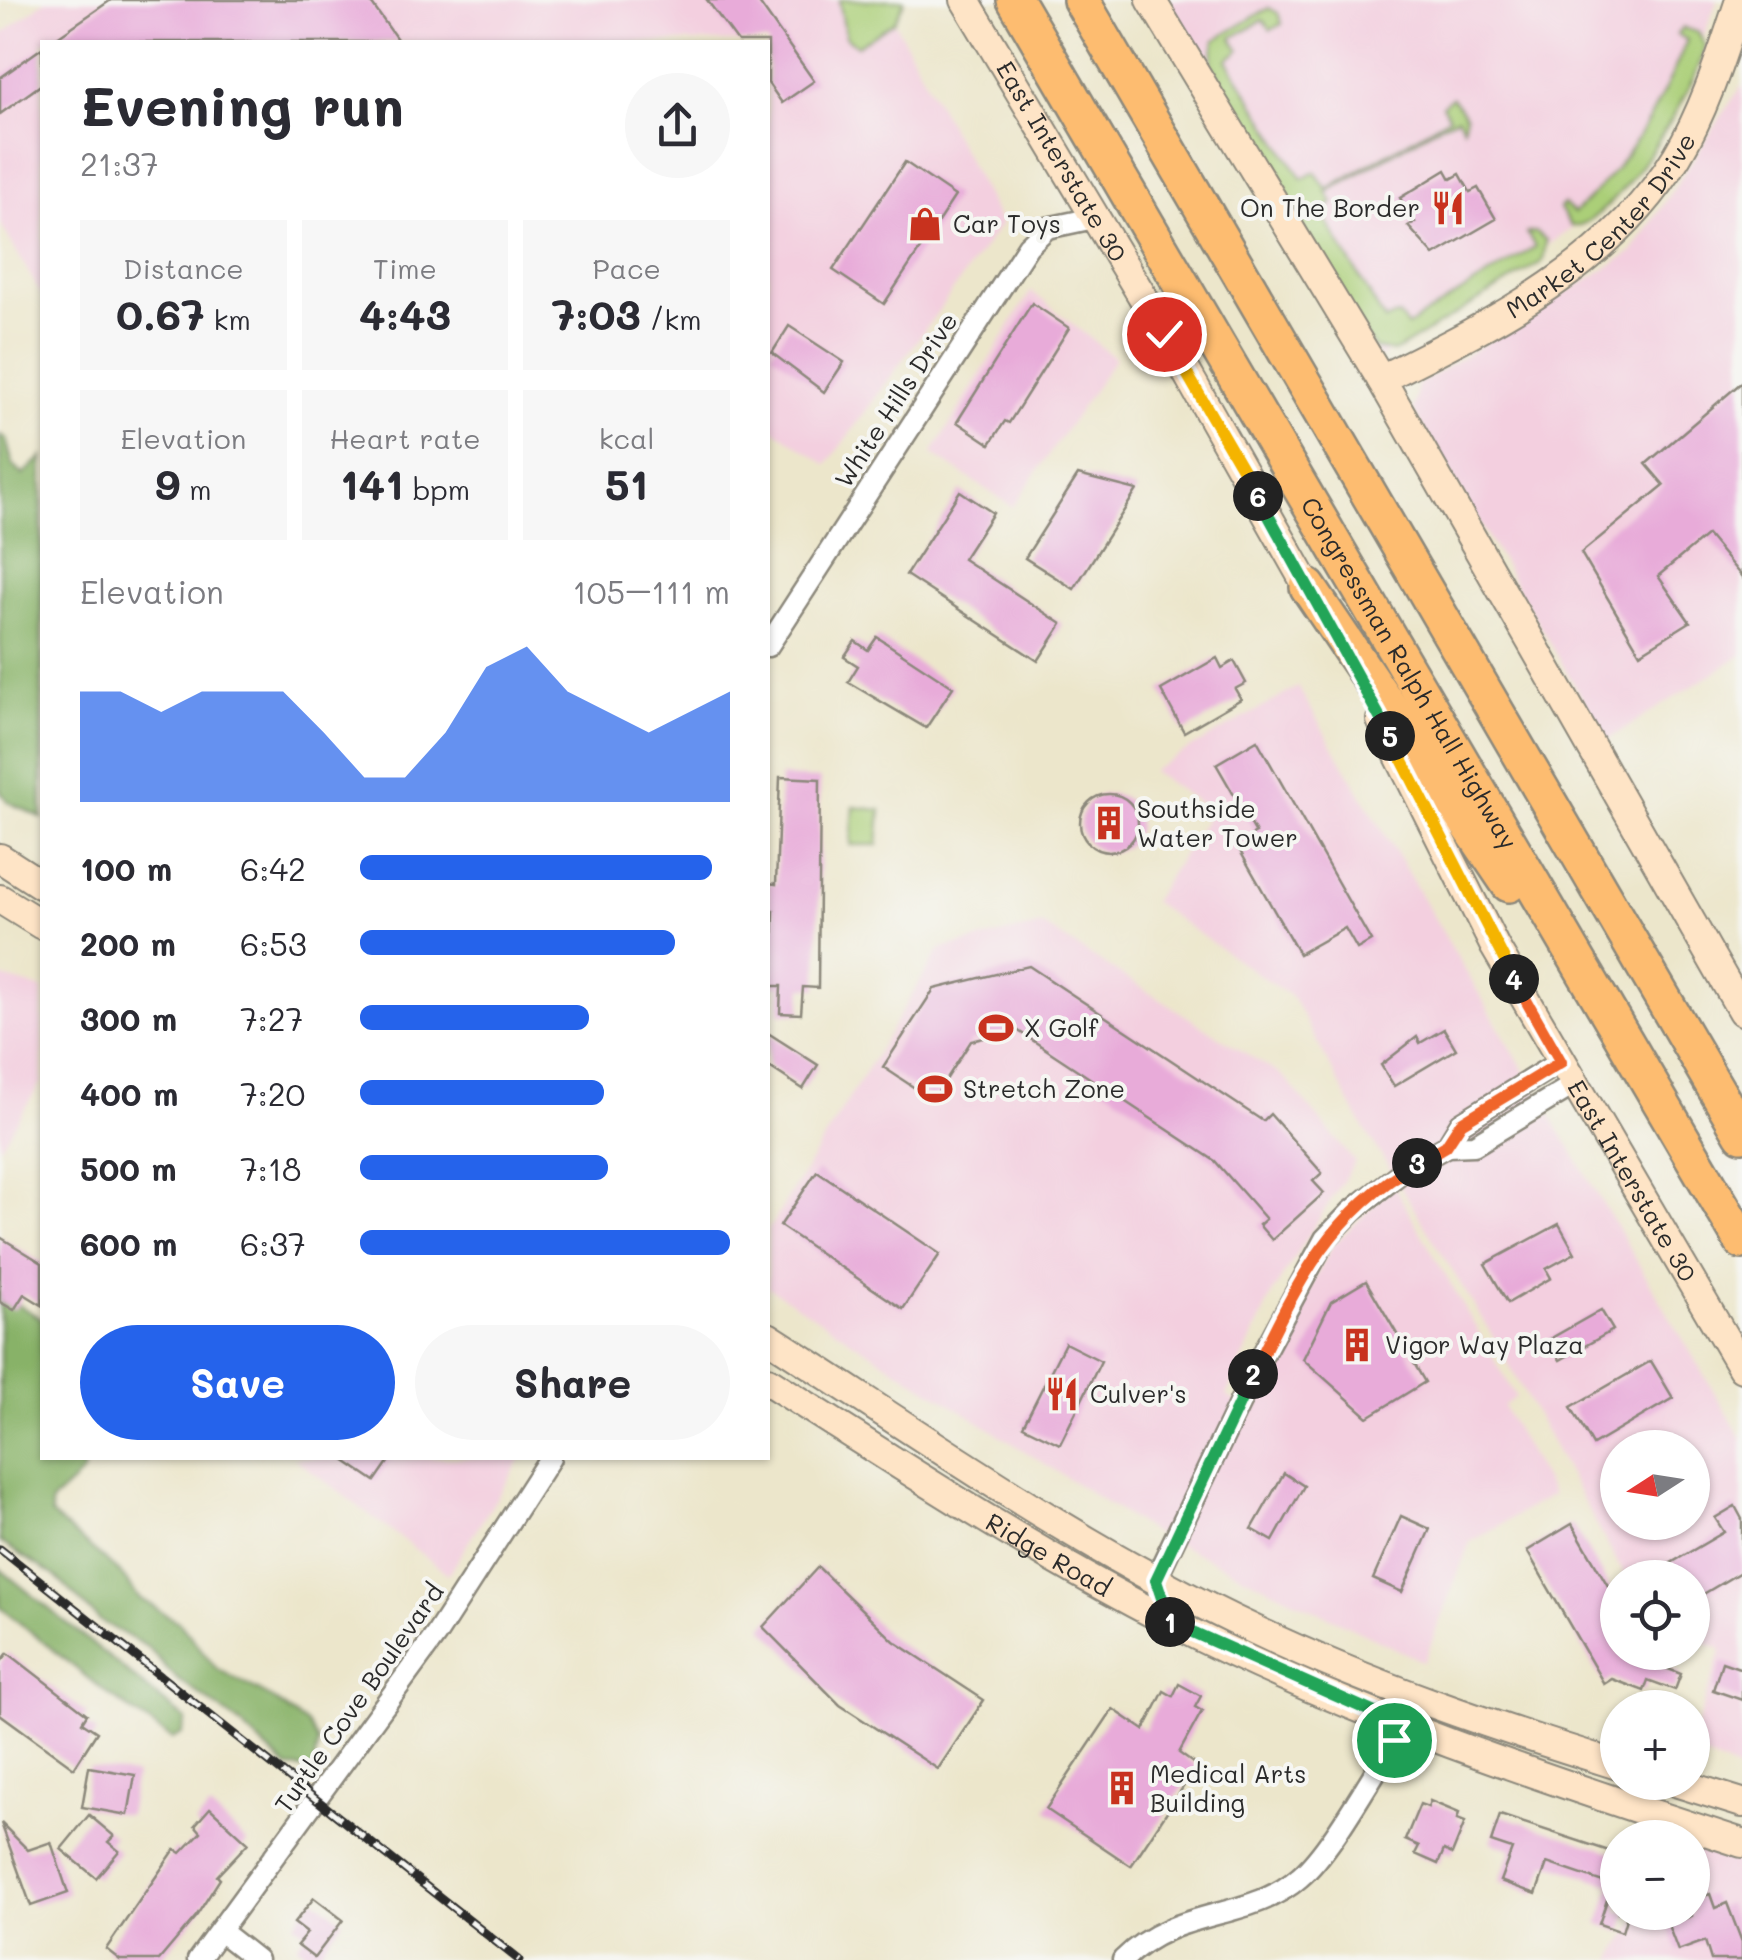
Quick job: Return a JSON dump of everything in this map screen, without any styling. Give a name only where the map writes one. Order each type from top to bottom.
[{"type":"highway","name":"Congressman Ralph Hall Highway","points":[[1015,0],[1742,1241]]},
{"type":"highway","points":[[1082,0],[1742,1134]]},
{"type":"highway","points":[[1308,586],[1476,838],[1621,1036]]},
{"type":"main road","name":"East Interstate 30","points":[[965,0],[1308,586],[1398,751],[1495,947],[1742,1368]]},
{"type":"main road","points":[[1151,0],[1380,379],[1742,1010]]},
{"type":"main road","name":"Market Center Drive","points":[[1380,379],[1482,329],[1543,292],[1589,256],[1641,204],[1677,156],[1740,0]]},
{"type":"main road","points":[[0,858],[40,884]]},
{"type":"main road","points":[[0,899],[40,924]]},
{"type":"main road","name":"Ridge Road","points":[[770,1338],[979,1474],[1156,1580],[1340,1668],[1600,1759]]},
{"type":"main road","name":"Ridge Road","points":[[770,1382],[968,1508],[1167,1621],[1404,1726],[1742,1843]]},
{"type":"main road","points":[[1710,1793],[1742,1803]]},
{"type":"street","name":"White Hills Drive","points":[[770,643],[1028,246],[1047,228],[1094,218]]},
{"type":"street","points":[[1167,1621],[1156,1580],[1263,1354],[1325,1239],[1392,1178],[1446,1146],[1461,1123],[1568,1073]]},
{"type":"street","name":"Turtle Cove Boulevard","points":[[198,1960],[436,1635],[549,1460]]},
{"type":"street","points":[[1123,1960],[1138,1944],[1183,1920],[1217,1915],[1274,1894],[1301,1877],[1404,1726]]},
{"type":"street","points":[[220,1931],[257,1960]]},
{"type":"shaded area","points":[[46,0],[883,0],[1001,224],[827,465],[770,426],[770,40],[40,40],[40,293],[0,223],[0,36]]},
{"type":"shaded area","points":[[1166,0],[1717,0],[1691,71],[1577,225],[1379,358]]},
{"type":"shaded area","points":[[1742,85],[1742,655],[1607,740],[1413,410],[1418,385],[1632,252]]},
{"type":"shaded area","points":[[1031,291],[1115,358],[1013,507],[932,454]]},
{"type":"shaded area","points":[[1298,687],[1742,1439],[1742,1772],[1710,1759],[1708,1690],[1722,1649],[1710,1645],[1710,1560],[1616,1560],[1605,1540],[1710,1540],[1710,1430],[1600,1430],[1600,1531],[1495,1340],[1358,1118],[1293,998],[1152,902],[1211,811],[1151,771]]},
{"type":"shaded area","points":[[1042,925],[1285,1078],[1355,1162],[1273,1292],[1226,1396],[1248,1408],[1332,1246],[1394,1186],[1516,1397],[1503,1406],[1552,1495],[1470,1542],[1424,1662],[1150,1531],[770,1288],[770,1228],[940,949]]},
{"type":"shaded area","points":[[0,977],[40,988],[40,1084],[0,1147]]},
{"type":"shaded area","points":[[297,1460],[521,1460],[448,1574]]},
{"type":"shaded area","points":[[1710,1852],[1742,1863],[1742,1960],[1612,1960],[1631,1930],[1710,1930]]},
{"type":"green space","points":[[839,0],[904,2],[894,22],[857,46],[846,37]]},
{"type":"green space","points":[[1269,8],[1278,13],[1282,24],[1270,30],[1263,20],[1232,38],[1239,50],[1227,60],[1302,179],[1315,172],[1327,189],[1449,117],[1442,105],[1452,97],[1466,116],[1463,127],[1458,117],[1442,124],[1327,192],[1333,203],[1322,213],[1385,321],[1399,315],[1407,326],[1535,247],[1527,233],[1536,232],[1546,240],[1543,261],[1394,352],[1375,349],[1335,293],[1211,64],[1215,40]]},
{"type":"green space","points":[[1683,28],[1698,32],[1705,46],[1671,121],[1608,205],[1588,221],[1571,226],[1560,208],[1564,204],[1574,213],[1626,155],[1677,64],[1687,40],[1677,34]]},
{"type":"green space","points":[[0,435],[6,439],[13,465],[23,475],[40,459],[40,817],[8,802],[0,791]]},
{"type":"green space","points":[[854,807],[881,810],[878,845],[851,845]]},
{"type":"green space","points":[[0,1294],[40,1318],[40,1460],[84,1460],[83,1473],[51,1502],[51,1515],[119,1572],[139,1598],[180,1623],[216,1668],[271,1698],[307,1724],[318,1742],[313,1770],[287,1768],[238,1722],[176,1678],[147,1647],[99,1620],[55,1576],[0,1542]]},
{"type":"green space","points":[[0,1569],[186,1720],[182,1734],[172,1739],[105,1692],[0,1607]]},
{"type":"building","points":[[111,0],[369,0],[398,40],[53,40]]},
{"type":"building","points":[[707,0],[757,0],[814,81],[782,103],[770,86],[770,40],[737,40]]},
{"type":"building","points":[[40,49],[40,85],[0,114],[0,78]]},
{"type":"building","points":[[905,162],[955,196],[884,304],[833,270]]},
{"type":"building","name":"On The Border","points":[[1446,170],[1451,179],[1460,174],[1470,192],[1478,188],[1496,219],[1434,255],[1408,226],[1415,222],[1400,198]]},
{"type":"building","points":[[1032,303],[1069,328],[1009,423],[1005,421],[990,444],[957,422]]},
{"type":"building","points":[[789,326],[844,362],[824,392],[772,353]]},
{"type":"building","points":[[1742,382],[1742,577],[1707,535],[1658,576],[1690,622],[1640,653],[1581,553],[1664,485],[1646,464]]},
{"type":"building","points":[[1078,475],[1137,490],[1074,589],[1025,558]]},
{"type":"building","points":[[960,491],[993,513],[963,559],[1062,624],[1038,661],[906,575]]},
{"type":"building","points":[[877,637],[953,687],[926,728],[848,682],[858,666],[844,657],[855,641],[868,650]]},
{"type":"building","points":[[1217,658],[1222,668],[1234,661],[1246,683],[1235,689],[1241,699],[1184,732],[1161,690]]},
{"type":"building","points":[[1257,740],[1371,941],[1357,949],[1345,928],[1299,954],[1236,844],[1256,833],[1216,764]]},
{"type":"building","points":[[780,777],[820,779],[818,988],[803,987],[801,1014],[780,1013],[781,986],[772,986],[774,911],[770,911],[770,883],[776,884]]},
{"type":"building","name":"Southside Water Tower","points":[[1109,794],[1129,803],[1138,823],[1129,843],[1109,852],[1089,843],[1080,823],[1089,803]]},
{"type":"building","points":[[1029,966],[1263,1121],[1270,1114],[1322,1173],[1313,1181],[1324,1193],[1272,1240],[1259,1225],[1266,1219],[1215,1161],[1017,1030],[971,1041],[933,1100],[883,1067],[934,989]]},
{"type":"building","points":[[1444,1029],[1456,1049],[1394,1086],[1381,1065],[1417,1037],[1420,1043]]},
{"type":"building","points":[[770,1034],[818,1065],[803,1089],[770,1067]]},
{"type":"building","points":[[817,1171],[940,1254],[903,1309],[780,1226]]},
{"type":"building","points":[[1559,1224],[1575,1253],[1546,1269],[1551,1278],[1508,1303],[1485,1264]]},
{"type":"building","points":[[0,1237],[40,1262],[40,1304],[24,1294],[14,1310],[0,1302]]},
{"type":"building","name":"Vigor Way Plaza","points":[[1366,1281],[1425,1382],[1368,1417],[1303,1359],[1331,1302]]},
{"type":"building","points":[[1601,1310],[1613,1330],[1560,1360],[1548,1340]]},
{"type":"building","name":"Culver's","points":[[1065,1343],[1101,1361],[1060,1444],[1023,1426]]},
{"type":"building","points":[[1651,1361],[1673,1398],[1619,1430],[1600,1430],[1600,1441],[1593,1445],[1571,1407]]},
{"type":"building","points":[[344,1460],[390,1460],[375,1481]]},
{"type":"building","points":[[1284,1473],[1304,1486],[1273,1541],[1252,1529]]},
{"type":"building","points":[[1735,1506],[1742,1519],[1742,1571],[1710,1590],[1710,1560],[1676,1560],[1724,1532],[1715,1518]]},
{"type":"building","points":[[1401,1516],[1430,1529],[1402,1592],[1373,1579]]},
{"type":"building","points":[[1572,1524],[1600,1572],[1600,1670],[1671,1670],[1681,1674],[1675,1690],[1648,1680],[1644,1690],[1612,1679],[1604,1684],[1527,1551]]},
{"type":"building","points":[[818,1567],[894,1641],[984,1700],[938,1769],[840,1705],[763,1627]]},
{"type":"building","points":[[8,1653],[87,1714],[82,1722],[97,1732],[74,1768],[0,1714],[0,1663]]},
{"type":"building","points":[[1722,1662],[1742,1669],[1742,1700],[1713,1690]]},
{"type":"building","name":"Medical Arts Building","points":[[1179,1684],[1201,1696],[1195,1707],[1202,1711],[1179,1753],[1197,1766],[1131,1866],[1046,1809],[1113,1709],[1144,1730],[1164,1691],[1173,1696]]},
{"type":"building","points":[[89,1767],[135,1775],[128,1815],[82,1807]]},
{"type":"building","points":[[1430,1801],[1459,1813],[1457,1819],[1465,1822],[1452,1854],[1444,1850],[1438,1864],[1415,1854],[1419,1846],[1405,1840],[1420,1804],[1428,1807]]},
{"type":"building","points":[[210,1808],[248,1843],[217,1876],[220,1879],[197,1915],[159,1960],[120,1960],[106,1949],[175,1849],[181,1853],[201,1832],[195,1825]]},
{"type":"building","points":[[89,1815],[114,1836],[108,1842],[119,1851],[96,1878],[61,1849]]},
{"type":"building","points":[[1500,1815],[1600,1848],[1600,1881],[1547,1863],[1536,1894],[1500,1881],[1512,1849],[1491,1842]]},
{"type":"building","points":[[1,1823],[28,1850],[51,1842],[68,1893],[31,1906]]},
{"type":"building","points":[[1710,1894],[1715,1908],[1727,1903],[1742,1942],[1742,1960],[1711,1960],[1705,1941],[1678,1951],[1670,1930],[1710,1930]]},
{"type":"building","points":[[314,1898],[343,1920],[314,1958],[297,1945],[307,1933],[294,1923]]},
{"type":"railway","points":[[0,1549],[519,1960]]},
{"type":"place","name":"On The Border","points":[[1448,208]]},
{"type":"place","name":"Car Toys","points":[[925,224]]},
{"type":"place","name":"Southside Water Tower","points":[[1109,823]]},
{"type":"place","name":"X Golf","points":[[996,1028]]},
{"type":"place","name":"Stretch Zone","points":[[935,1089]]},
{"type":"place","name":"Vigor Way Plaza","points":[[1357,1345]]},
{"type":"place","name":"Culver's","points":[[1062,1394]]},
{"type":"place","name":"Medical Arts Building","points":[[1122,1788]]},
{"type":"route","points":[[1164,334],[1398,751],[1495,947],[1561,1062],[1461,1123],[1446,1146],[1392,1178],[1352,1210],[1325,1239],[1263,1354],[1156,1580],[1167,1621],[1404,1726],[1394,1740]]}]
